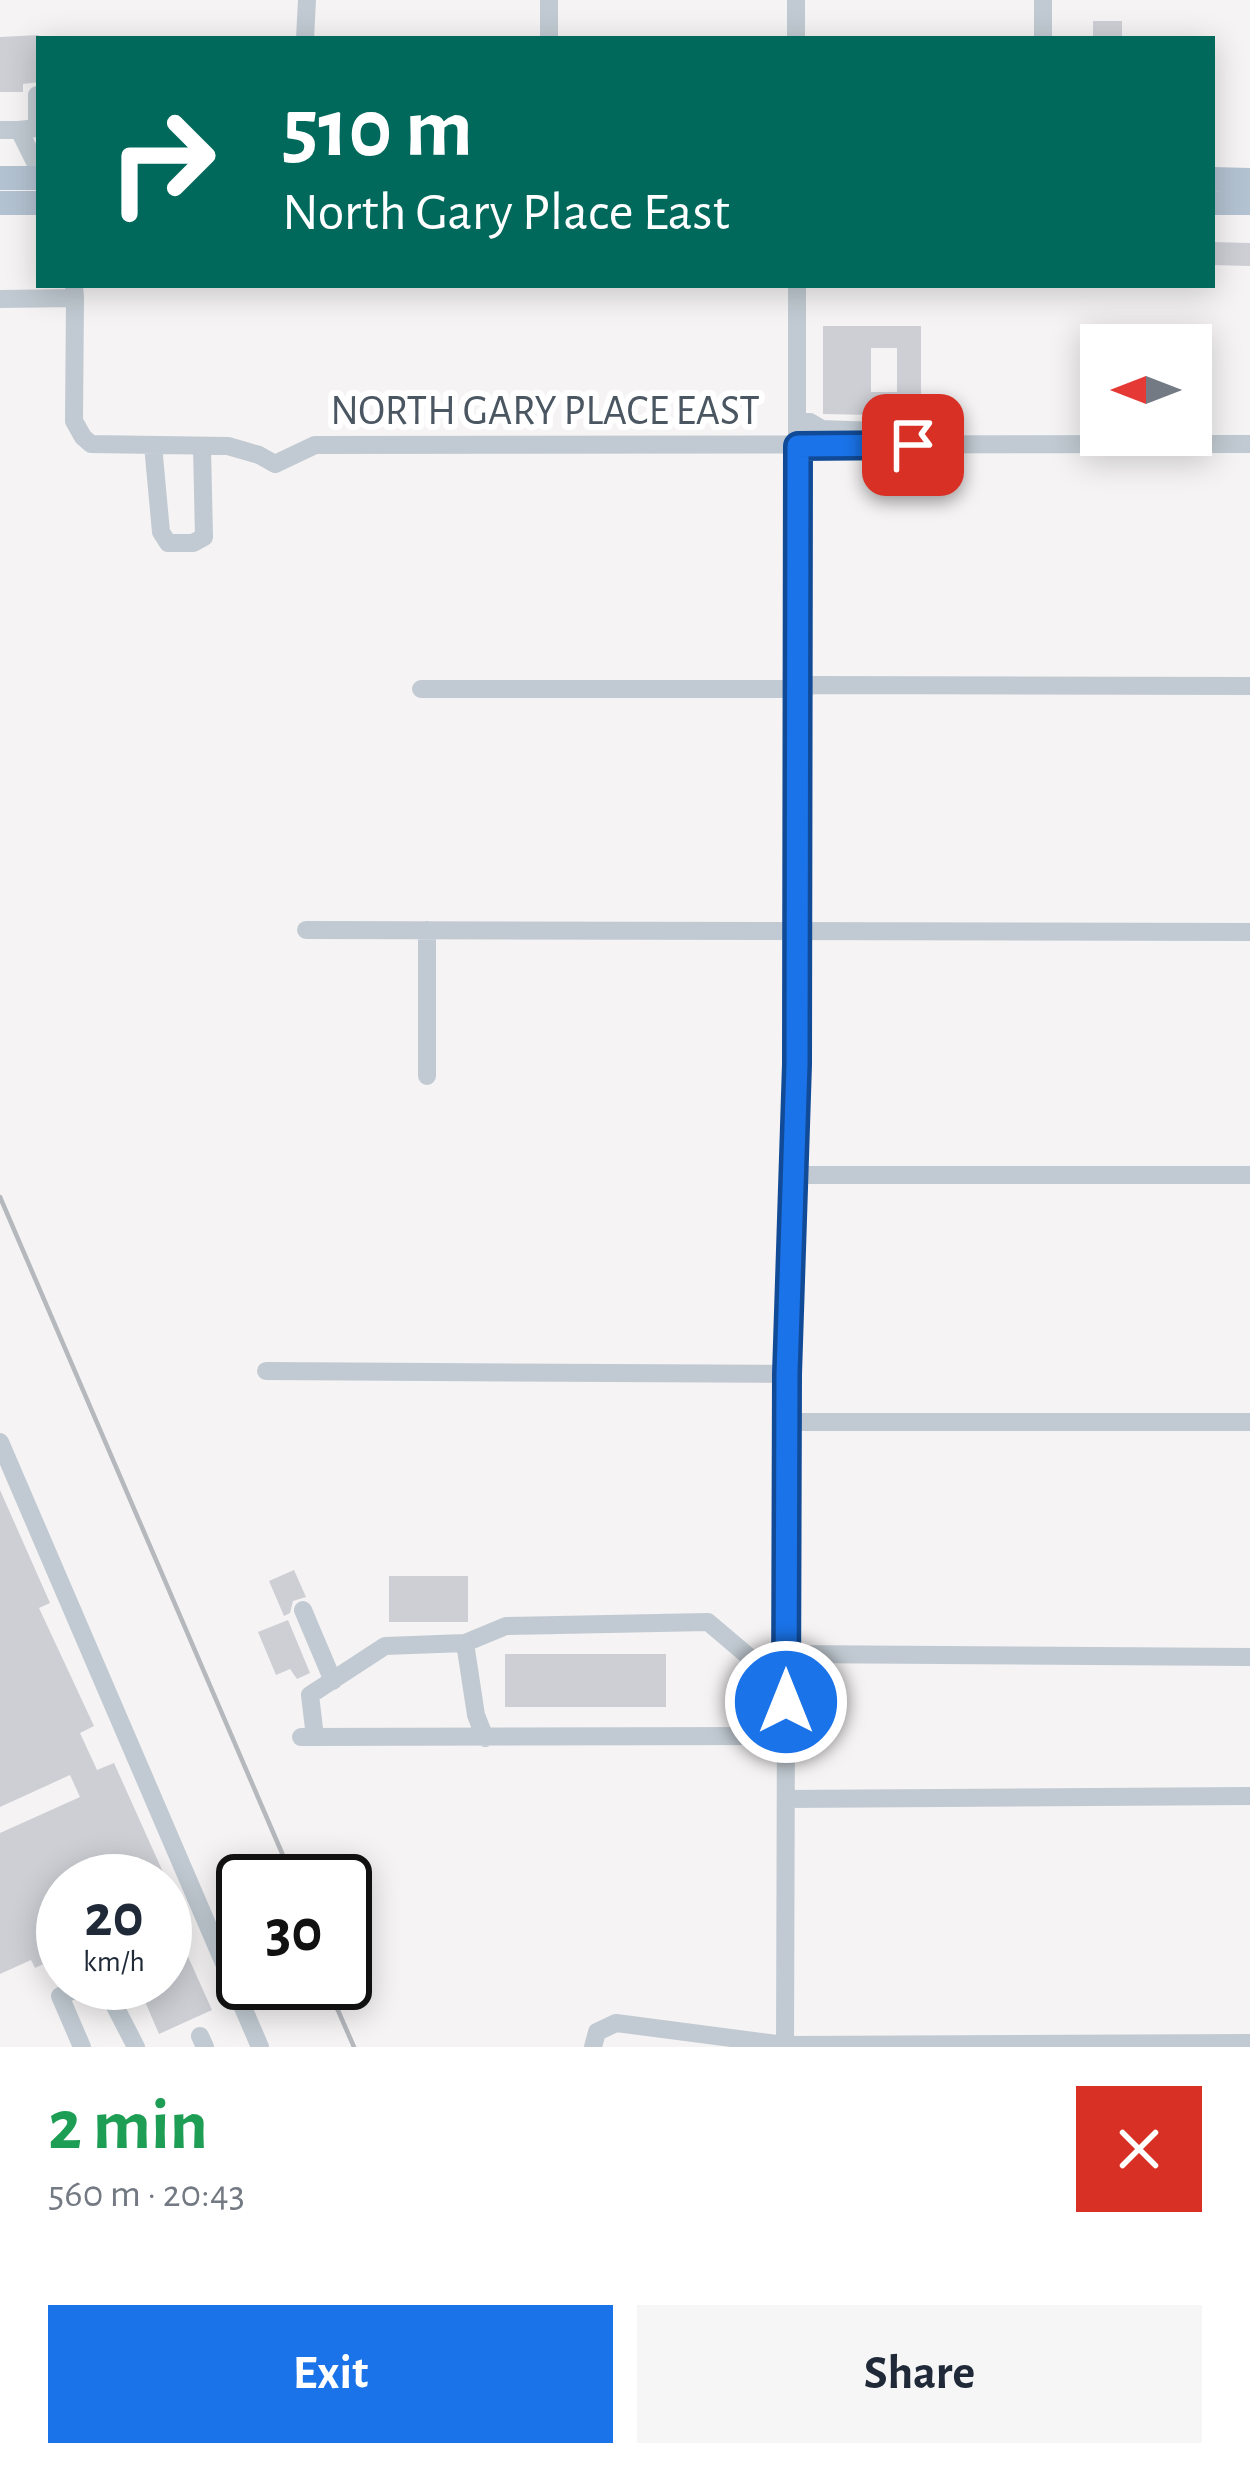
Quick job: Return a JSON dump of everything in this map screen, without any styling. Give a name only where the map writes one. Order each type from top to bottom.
[{"type":"main road","points":[[0,178],[36,174]]},
{"type":"main road","points":[[1215,179],[1250,180]]},
{"type":"main road","points":[[0,203],[36,203]]},
{"type":"main road","points":[[1215,203],[1250,203]]},
{"type":"street","points":[[305,36],[307,0]]},
{"type":"street","points":[[549,0],[549,36]]},
{"type":"street","points":[[796,0],[796,36]]},
{"type":"street","points":[[1043,0],[1043,36]]},
{"type":"street","points":[[10,130],[36,169]]},
{"type":"street","points":[[785,2046],[786,1422],[797,931],[798,446],[804,422],[797,288]]},
{"type":"street","points":[[0,299],[75,292],[74,421],[91,444],[153,445],[202,447],[204,537],[194,543],[168,543],[161,532],[153,445]]},
{"type":"street","points":[[804,422],[822,429],[906,432],[913,434],[913,445]]},
{"type":"street","name":"NORTH GARY PLACE EAST","points":[[202,447],[228,446],[275,464],[315,446],[1250,444]]},
{"type":"street","points":[[421,689],[1250,686]]},
{"type":"street","points":[[307,930],[1250,932]]},
{"type":"street","points":[[427,930],[427,1076]]},
{"type":"street","points":[[794,1175],[1250,1174]]},
{"type":"street","points":[[266,1371],[787,1374]]},
{"type":"street","points":[[786,1422],[1250,1422]]},
{"type":"street","points":[[0,1442],[260,2047]]},
{"type":"street","points":[[303,1610],[333,1681]]},
{"type":"street","points":[[786,1736],[308,1737],[310,1695],[385,1646],[465,1643],[506,1626],[708,1622],[760,1667],[786,1661],[1250,1657]]},
{"type":"street","points":[[465,1643],[476,1715],[485,1738]]},
{"type":"street","points":[[786,1799],[1250,1796]]},
{"type":"street","points":[[67,2010],[82,2047]]},
{"type":"street","points":[[118,2010],[136,2047]]},
{"type":"street","points":[[593,2047],[597,2032],[616,2023],[785,2046],[1250,2043]]},
{"type":"building","points":[[1093,21],[1122,21],[1122,36],[1093,36]]},
{"type":"building","points":[[39,35],[36,82],[23,84],[23,92],[0,92],[0,37]]},
{"type":"building","points":[[1215,242],[1250,243],[1250,266],[1215,265]]},
{"type":"building","points":[[823,326],[921,326],[921,416],[823,414]],"holes":[[[871,348],[897,348],[897,392],[871,392]]]},
{"type":"building","points":[[0,1490],[50,1603],[39,1608],[94,1726],[80,1733],[97,1770],[114,1763],[155,1854],[36,1854],[36,1968],[31,1960],[0,1974],[0,1833],[80,1797],[70,1775],[0,1807]]},
{"type":"building","points":[[294,1570],[306,1597],[293,1601],[290,1613],[284,1616],[269,1581]]},
{"type":"building","points":[[389,1576],[468,1576],[468,1622],[389,1622]]},
{"type":"building","points":[[288,1620],[310,1673],[297,1679],[290,1669],[276,1675],[258,1632]]},
{"type":"building","points":[[505,1654],[666,1654],[666,1707],[505,1707]]},
{"type":"building","points":[[192,1965],[212,2010],[159,2034],[149,2010],[192,2010]]},
{"type":"railway","points":[[0,1197],[282,1854]]},
{"type":"railway","points":[[338,2010],[354,2047]]},
{"type":"route","points":[[786,1702],[787,1374],[797,1064],[798,446],[913,445]]}]
